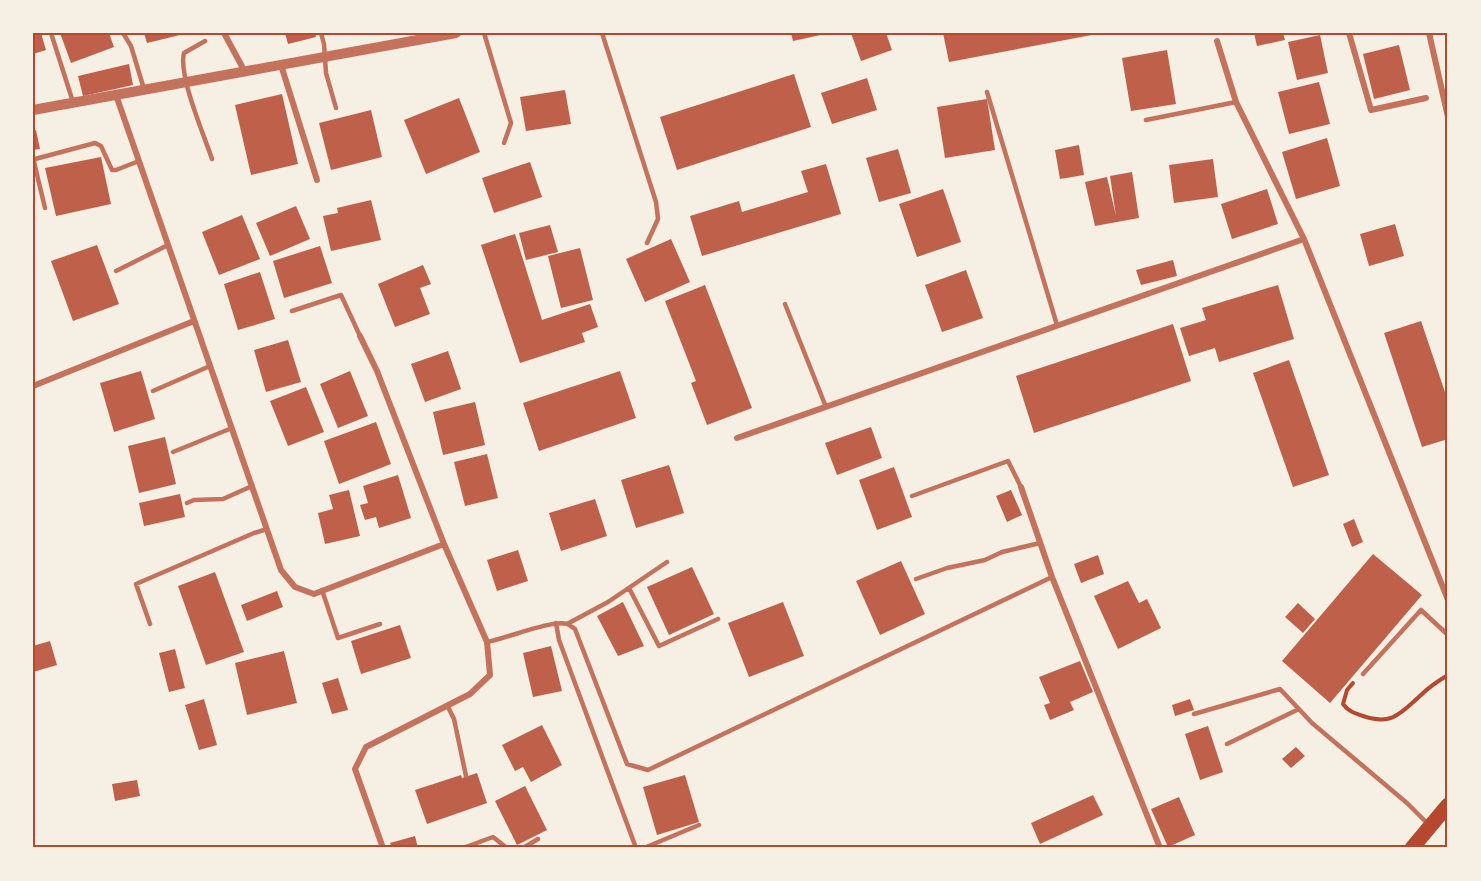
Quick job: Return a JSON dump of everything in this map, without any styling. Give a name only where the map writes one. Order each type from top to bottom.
[{"type":"main road","points":[[1412,848],[1448,805]]},
{"type":"street","points":[[224,33],[245,72]]},
{"type":"street","points":[[33,110],[324,57],[413,37],[456,33]]},
{"type":"street","points":[[1349,33],[1371,110],[1426,98]]},
{"type":"street","points":[[1429,33],[1448,117]]},
{"type":"street","points":[[1217,41],[1236,102],[1304,239],[1448,600]]},
{"type":"street","points":[[281,65],[317,180]]},
{"type":"street","points":[[116,95],[281,570],[295,587],[314,594],[444,544]]},
{"type":"street","points":[[737,438],[1304,239]]},
{"type":"street","points":[[33,386],[194,321]]},
{"type":"street","points":[[360,336],[377,371],[444,544],[486,642],[490,675],[470,694],[366,747],[355,769],[383,848]]},
{"type":"street","points":[[1021,487],[1052,577],[1160,848]]},
{"type":"lane","points":[[51,33],[73,103]]},
{"type":"lane","points":[[123,33],[130,46],[144,90]]},
{"type":"lane","points":[[321,33],[326,73],[336,108]]},
{"type":"lane","points":[[484,33],[511,123],[504,143]]},
{"type":"lane","points":[[602,33],[656,202],[658,219],[648,243]]},
{"type":"lane","points":[[205,41],[184,52],[183,64],[212,159]]},
{"type":"lane","points":[[987,92],[1058,325]]},
{"type":"lane","points":[[1146,120],[1236,102]]},
{"type":"lane","points":[[45,208],[35,159],[95,143],[101,146],[112,170],[139,161]]},
{"type":"lane","points":[[116,271],[168,245]]},
{"type":"lane","points":[[292,311],[341,295],[360,336]]},
{"type":"lane","points":[[785,304],[826,407]]},
{"type":"lane","points":[[153,391],[210,366]]},
{"type":"lane","points":[[172,452],[232,428]]},
{"type":"lane","points":[[912,496],[1008,461],[1021,487]]},
{"type":"lane","points":[[187,503],[194,500],[223,499],[252,486]]},
{"type":"lane","points":[[150,624],[136,584],[267,529]]},
{"type":"lane","points":[[916,579],[947,568],[985,560],[1002,552],[1040,543]]},
{"type":"lane","points":[[567,624],[608,602],[667,562]]},
{"type":"lane","points":[[486,642],[556,623],[567,624],[575,629],[627,764],[648,770],[1052,577]]},
{"type":"lane","points":[[629,588],[659,646],[718,619]]},
{"type":"lane","points":[[322,590],[338,638],[380,624]]},
{"type":"lane","points":[[1364,674],[1421,610],[1448,635]]},
{"type":"lane","points":[[556,623],[559,640],[636,848]]},
{"type":"lane","points":[[1194,714],[1280,689],[1312,723],[1407,803],[1430,826]]},
{"type":"lane","points":[[447,705],[454,719],[466,776]]},
{"type":"lane","points":[[1227,744],[1299,709]]},
{"type":"lane","points":[[644,848],[699,825]]},
{"type":"lane","points":[[463,848],[493,837],[507,848]]},
{"type":"lane","points":[[523,848],[537,839]]},
{"type":"path","points":[[1364,674],[1350,686],[1343,704],[1347,710],[1378,720],[1395,717],[1422,693],[1448,675]]},
{"type":"building","points":[[33,33],[41,33],[46,50],[33,54]]},
{"type":"building","points":[[60,33],[109,33],[114,47],[71,63]]},
{"type":"building","points":[[144,33],[184,33],[184,34],[147,43]]},
{"type":"building","points":[[285,33],[315,33],[316,37],[288,44]]},
{"type":"building","points":[[791,33],[825,33],[825,34],[793,41]]},
{"type":"building","points":[[851,33],[886,33],[892,50],[861,61]]},
{"type":"building","points":[[943,33],[1097,33],[1097,34],[949,62]]},
{"type":"building","points":[[1254,33],[1283,33],[1285,40],[1257,46]]},
{"type":"building","points":[[1320,35],[1328,73],[1297,80],[1288,42]]},
{"type":"building","points":[[1399,45],[1410,90],[1374,99],[1363,54]]},
{"type":"building","points":[[1167,50],[1176,104],[1131,111],[1122,58]]},
{"type":"building","points":[[129,64],[133,85],[83,96],[78,76]]},
{"type":"building","points":[[794,74],[811,127],[677,170],[660,117]]},
{"type":"building","points":[[867,78],[877,110],[832,124],[821,93]]},
{"type":"building","points":[[1319,82],[1330,124],[1289,134],[1278,92]]},
{"type":"building","points":[[565,90],[571,124],[526,131],[520,97]]},
{"type":"building","points":[[282,94],[298,164],[251,175],[235,105]]},
{"type":"building","points":[[459,98],[480,152],[426,174],[404,120]]},
{"type":"building","points":[[987,99],[995,150],[945,158],[937,107]]},
{"type":"building","points":[[371,110],[382,157],[331,170],[319,123]]},
{"type":"building","points":[[36,130],[40,149],[33,150],[33,131]]},
{"type":"building","points":[[1327,138],[1340,186],[1296,199],[1282,152]]},
{"type":"building","points":[[1079,145],[1084,175],[1060,179],[1055,150]]},
{"type":"building","points":[[898,149],[911,193],[879,202],[866,158]]},
{"type":"building","points":[[101,157],[111,204],[56,216],[45,168]]},
{"type":"building","points":[[1213,159],[1218,197],[1174,203],[1169,165]]},
{"type":"building","points":[[530,162],[542,197],[494,213],[482,178]]},
{"type":"building","points":[[826,164],[841,214],[702,256],[690,216],[739,201],[742,212],[808,192],[801,171]]},
{"type":"building","points":[[1132,172],[1139,218],[1095,226],[1085,182],[1107,177],[1116,216],[1110,176]]},
{"type":"building","points":[[943,189],[961,242],[917,257],[899,204]]},
{"type":"building","points":[[1267,189],[1278,224],[1232,239],[1221,204]]},
{"type":"building","points":[[371,200],[381,240],[331,251],[323,216],[338,213],[337,208]]},
{"type":"building","points":[[296,206],[310,239],[270,256],[256,223]]},
{"type":"building","points":[[242,215],[260,259],[219,275],[202,232]]},
{"type":"building","points":[[1395,224],[1404,256],[1369,266],[1360,234]]},
{"type":"building","points":[[550,225],[558,252],[526,260],[519,233]]},
{"type":"building","points":[[515,234],[542,320],[590,304],[598,327],[582,333],[585,342],[520,363],[481,245]]},
{"type":"building","points":[[671,239],[690,282],[645,302],[626,259]]},
{"type":"building","points":[[97,245],[119,304],[73,321],[51,261]]},
{"type":"building","points":[[320,246],[332,283],[284,298],[273,261]]},
{"type":"building","points":[[580,248],[593,300],[561,308],[548,256]]},
{"type":"building","points":[[1173,260],[1177,276],[1141,285],[1136,270]]},
{"type":"building","points":[[423,265],[431,284],[420,288],[430,314],[395,327],[378,284]]},
{"type":"building","points":[[966,270],[983,318],[942,332],[925,285]]},
{"type":"building","points":[[260,272],[275,319],[238,330],[224,284]]},
{"type":"building","points":[[705,285],[752,408],[707,425],[691,383],[696,381],[665,301]]},
{"type":"building","points":[[1278,285],[1294,339],[1219,362],[1215,348],[1189,356],[1180,328],[1206,320],[1202,308]]},
{"type":"building","points":[[1421,321],[1448,401],[1448,439],[1422,447],[1384,333]]},
{"type":"building","points":[[1173,324],[1191,381],[1034,433],[1016,376]]},
{"type":"building","points":[[288,340],[301,382],[266,392],[254,350]]},
{"type":"building","points":[[448,351],[461,389],[425,402],[411,364]]},
{"type":"building","points":[[1289,360],[1329,475],[1293,487],[1253,373]]},
{"type":"building","points":[[141,371],[155,419],[114,432],[100,383]]},
{"type":"building","points":[[350,371],[368,416],[338,428],[320,384]]},
{"type":"building","points":[[620,371],[636,418],[539,451],[523,403]]},
{"type":"building","points":[[306,387],[324,432],[288,446],[270,401]]},
{"type":"building","points":[[475,402],[485,445],[443,455],[433,412]]},
{"type":"building","points":[[376,422],[391,464],[339,484],[324,441]]},
{"type":"building","points":[[871,427],[882,458],[837,475],[825,443]]},
{"type":"building","points":[[165,437],[176,484],[139,493],[128,446]]},
{"type":"building","points":[[487,454],[498,498],[465,506],[454,462]]},
{"type":"building","points":[[669,465],[684,513],[636,528],[621,480]]},
{"type":"building","points":[[894,467],[912,517],[877,530],[859,480]]},
{"type":"building","points":[[398,475],[411,518],[379,528],[376,517],[365,520],[360,505],[368,503],[363,486]]},
{"type":"building","points":[[349,490],[360,536],[325,544],[318,513],[333,509],[329,495]]},
{"type":"building","points":[[1011,490],[1022,515],[1007,522],[996,496]]},
{"type":"building","points":[[180,494],[185,517],[144,526],[139,503]]},
{"type":"building","points":[[595,499],[607,536],[561,551],[549,513]]},
{"type":"building","points":[[1354,519],[1363,542],[1352,547],[1343,524]]},
{"type":"building","points":[[518,550],[528,581],[497,591],[487,560]]},
{"type":"building","points":[[1373,554],[1422,595],[1330,703],[1282,661]]},
{"type":"building","points":[[1098,555],[1104,574],[1081,583],[1074,564]]},
{"type":"building","points":[[901,561],[925,614],[880,635],[856,581]]},
{"type":"building","points":[[692,567],[714,614],[669,635],[647,587]]},
{"type":"building","points":[[215,572],[244,652],[206,665],[178,586]]},
{"type":"building","points":[[1128,581],[1139,603],[1147,599],[1161,628],[1118,649],[1094,596]]},
{"type":"building","points":[[277,591],[283,607],[247,621],[241,605]]},
{"type":"building","points":[[623,602],[644,646],[618,656],[597,616]]},
{"type":"building","points":[[783,602],[804,656],[749,677],[728,623]]},
{"type":"building","points":[[1298,603],[1315,619],[1303,633],[1285,617]]},
{"type":"building","points":[[400,625],[411,658],[361,674],[351,641]]},
{"type":"building","points":[[50,641],[57,665],[33,672],[33,646]]},
{"type":"building","points":[[551,646],[562,691],[533,697],[523,653]]},
{"type":"building","points":[[175,649],[185,688],[169,692],[159,653]]},
{"type":"building","points":[[284,651],[297,703],[247,715],[235,663]]},
{"type":"building","points":[[1080,661],[1093,692],[1070,702],[1074,710],[1050,720],[1044,705],[1050,703],[1039,677]]},
{"type":"building","points":[[338,678],[348,710],[332,714],[322,683]]},
{"type":"building","points":[[204,699],[217,745],[199,750],[185,705]]},
{"type":"building","points":[[1190,699],[1194,710],[1175,716],[1172,705]]},
{"type":"building","points":[[542,725],[562,765],[531,782],[523,767],[515,771],[502,745]]},
{"type":"building","points":[[1208,726],[1223,772],[1200,780],[1185,734]]},
{"type":"building","points":[[1296,747],[1305,756],[1291,768],[1282,759]]},
{"type":"building","points":[[477,773],[487,803],[427,824],[415,790],[461,775],[462,778]]},
{"type":"building","points":[[685,775],[699,822],[657,835],[643,787]]},
{"type":"building","points":[[137,780],[140,796],[115,801],[112,784]]},
{"type":"building","points":[[525,786],[547,830],[517,845],[495,801]]},
{"type":"building","points":[[1093,795],[1103,815],[1040,844],[1031,823]]},
{"type":"building","points":[[1179,797],[1195,835],[1168,847],[1151,809]]},
{"type":"building","points":[[415,836],[418,848],[392,848],[390,843]]}]
